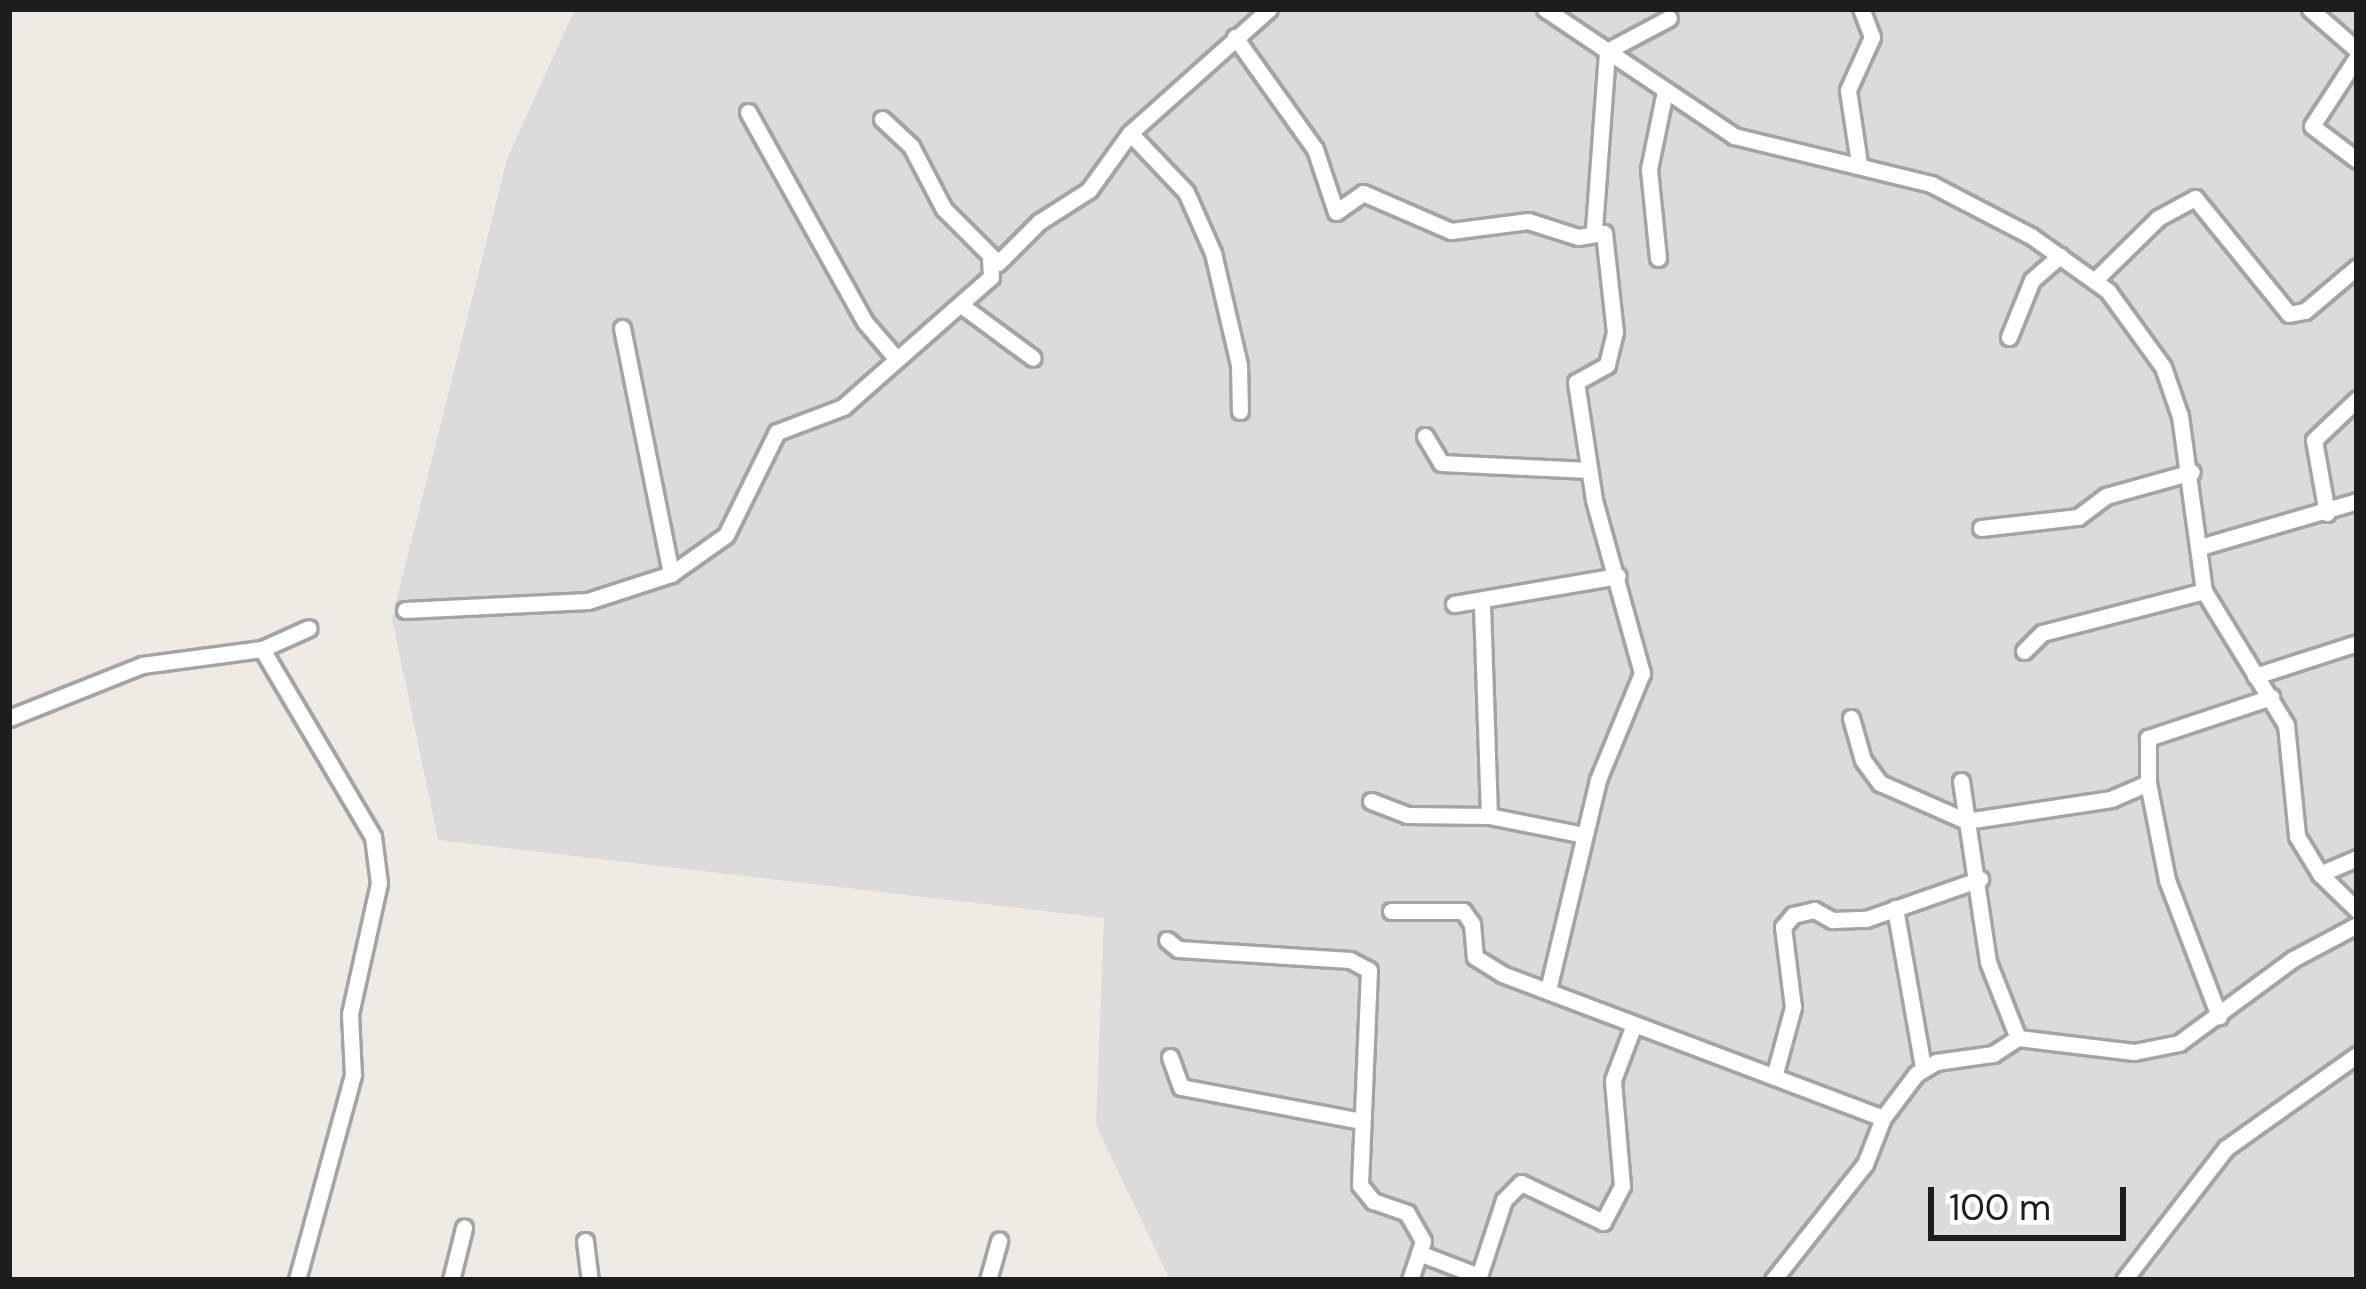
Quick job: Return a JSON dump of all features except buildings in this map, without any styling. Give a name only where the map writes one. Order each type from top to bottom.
[{"type":"street","points":[[882,119],[911,146],[944,209],[990,260],[1001,262],[1039,222],[1089,190],[1130,133],[1269,9]]},
{"type":"street","points":[[1545,9],[1734,136],[1930,184],[2095,280],[2163,367],[2192,472],[2204,591],[2286,725],[2297,836],[2320,874],[2357,910]]},
{"type":"street","points":[[1859,163],[1848,90],[1872,37],[1862,9]]},
{"type":"street","points":[[2310,9],[2357,53],[2312,126],[2357,160]]},
{"type":"street","points":[[1607,51],[1670,18]]},
{"type":"street","points":[[1235,37],[1315,148],[1336,212],[1363,193],[1451,231],[1528,221],[1593,238],[1607,51]]},
{"type":"street","points":[[1658,257],[1648,169],[1665,91]]},
{"type":"street","points":[[748,112],[865,322],[894,356]]},
{"type":"street","points":[[1130,133],[1186,192],[1213,254],[1239,365],[1240,411]]},
{"type":"street","points":[[2095,280],[2158,218],[2195,198],[2289,314],[2306,311],[2357,267]]},
{"type":"street","points":[[1549,986],[1585,835],[1642,673],[1589,470],[1576,382],[1607,365],[1615,332],[1604,233],[1594,229]]},
{"type":"street","points":[[2008,337],[2032,280],[2060,256]]},
{"type":"street","points":[[405,610],[588,601],[671,574],[726,535],[777,433],[844,407],[894,356],[991,277],[990,260]]},
{"type":"street","points":[[961,305],[1033,358]]},
{"type":"street","points":[[622,328],[671,574]]},
{"type":"street","points":[[2326,514],[2314,440],[2357,399]]},
{"type":"street","points":[[1425,436],[1441,463],[1589,470]]},
{"type":"street","points":[[1981,528],[2078,517],[2106,496],[2192,472]]},
{"type":"street","points":[[2200,547],[2326,514],[2357,501]]},
{"type":"street","points":[[1454,604],[1482,605],[1618,576]]},
{"type":"street","points":[[2024,651],[2042,633],[2204,591]]},
{"type":"street","points":[[1482,605],[1489,816]]},
{"type":"street","points":[[9,718],[142,664],[262,649],[309,628]]},
{"type":"street","points":[[2254,676],[2357,643]]},
{"type":"street","points":[[262,649],[374,837],[379,883],[350,1014],[353,1075],[297,1280]]},
{"type":"street","points":[[2219,1016],[2167,880],[2148,783],[2148,738],[2271,697]]},
{"type":"street","points":[[1851,718],[1863,760],[1880,782],[1966,821],[2111,799],[2148,783]]},
{"type":"street","points":[[1961,781],[1980,879],[1988,962],[2018,1038]]},
{"type":"street","points":[[1371,801],[1407,815],[1489,816],[1585,835]]},
{"type":"street","points":[[2320,874],[2357,859]]},
{"type":"street","points":[[1774,1077],[1793,1007],[1783,927],[1814,910],[1832,920],[1866,919],[1980,879]]},
{"type":"street","points":[[1895,908],[1923,1067]]},
{"type":"street","points":[[1391,911],[1463,911],[1480,962],[1549,986],[1633,1027],[1883,1118]]},
{"type":"street","points":[[1773,1280],[1865,1164],[1883,1118],[1923,1067],[1993,1054],[2018,1038],[2134,1052],[2179,1043],[2293,959],[2357,925]]},
{"type":"street","points":[[1167,940],[1178,949],[1350,960],[1370,970],[1360,1186],[1373,1201],[1407,1213],[1423,1241],[1410,1280]]},
{"type":"street","points":[[1419,1253],[1479,1276],[1504,1200],[1521,1183],[1603,1222],[1622,1186],[1613,1080],[1633,1027]]},
{"type":"street","points":[[2124,1280],[2225,1148],[2357,1055]]},
{"type":"street","points":[[1170,1058],[1181,1087],[1361,1121]]},
{"type":"street","points":[[451,1280],[464,1228]]},
{"type":"street","points":[[585,1241],[590,1280]]},
{"type":"street","points":[[988,1280],[999,1241]]},
{"type":"shaded area","points":[[575,9],[2357,9],[2357,1280],[1170,1280],[1096,1125],[1104,918],[438,840],[392,618],[507,159]]}]
